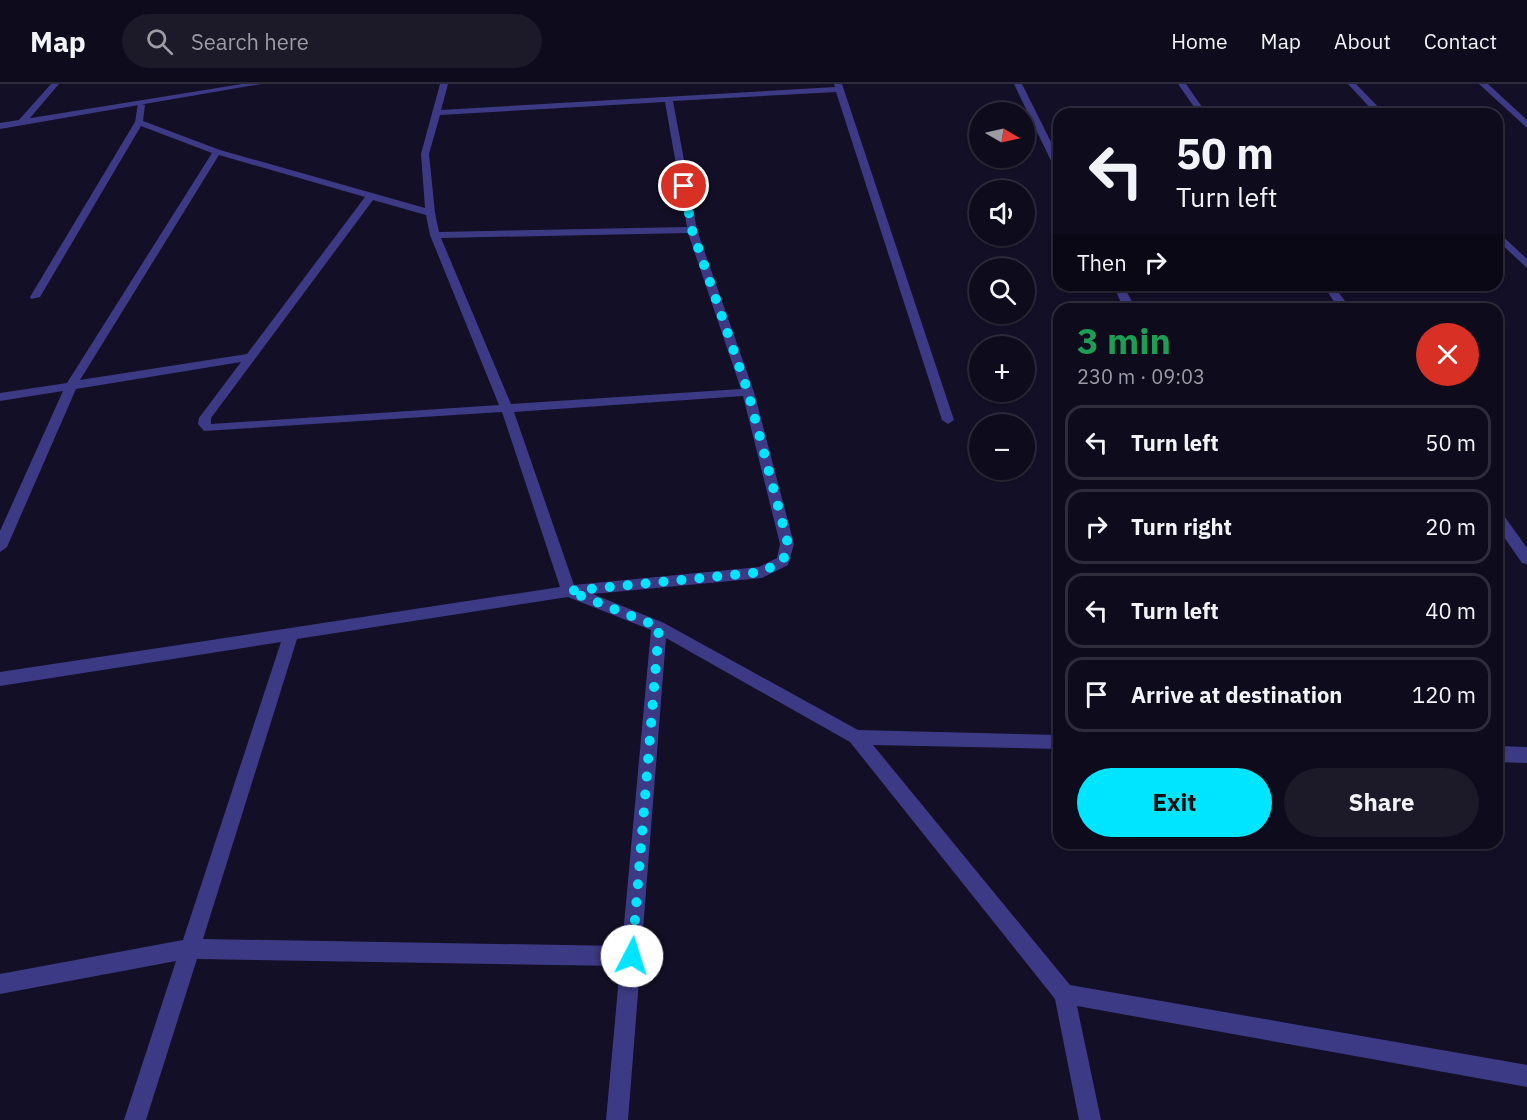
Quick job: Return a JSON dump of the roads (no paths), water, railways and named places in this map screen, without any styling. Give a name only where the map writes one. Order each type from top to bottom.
[{"type":"street","points":[[21,123],[56,84]]},
{"type":"street","points":[[0,126],[141,105],[257,84]]},
{"type":"street","points":[[444,84],[425,154],[430,213],[435,235],[507,409],[569,591],[659,627],[856,737],[1065,994],[1090,1120]]},
{"type":"street","points":[[1018,84],[1053,155]]},
{"type":"street","points":[[1182,84],[1199,108]]},
{"type":"street","points":[[1352,84],[1375,108]]},
{"type":"street","points":[[1482,84],[1527,125]]},
{"type":"street","points":[[437,113],[669,100],[839,87],[948,420]]},
{"type":"street","points":[[0,679],[569,591],[762,572],[783,561],[788,544],[748,392],[692,230],[669,100]]},
{"type":"street","points":[[35,297],[139,122],[141,105]]},
{"type":"street","points":[[139,122],[216,152],[430,213]]},
{"type":"street","points":[[0,547],[72,384],[216,152]]},
{"type":"street","points":[[371,196],[205,418],[204,424],[208,428],[748,392]]},
{"type":"street","points":[[435,235],[692,230]]},
{"type":"street","points":[[1503,240],[1527,265]]},
{"type":"street","points":[[0,397],[250,357]]},
{"type":"street","points":[[1503,526],[1527,559]]},
{"type":"street","points":[[617,1120],[659,627]]},
{"type":"street","points":[[135,1120],[291,634]]},
{"type":"street","points":[[856,737],[1053,742]]},
{"type":"street","points":[[1503,754],[1527,755]]},
{"type":"street","points":[[0,984],[190,949],[632,956]]},
{"type":"street","points":[[1065,994],[1527,1076]]}]
